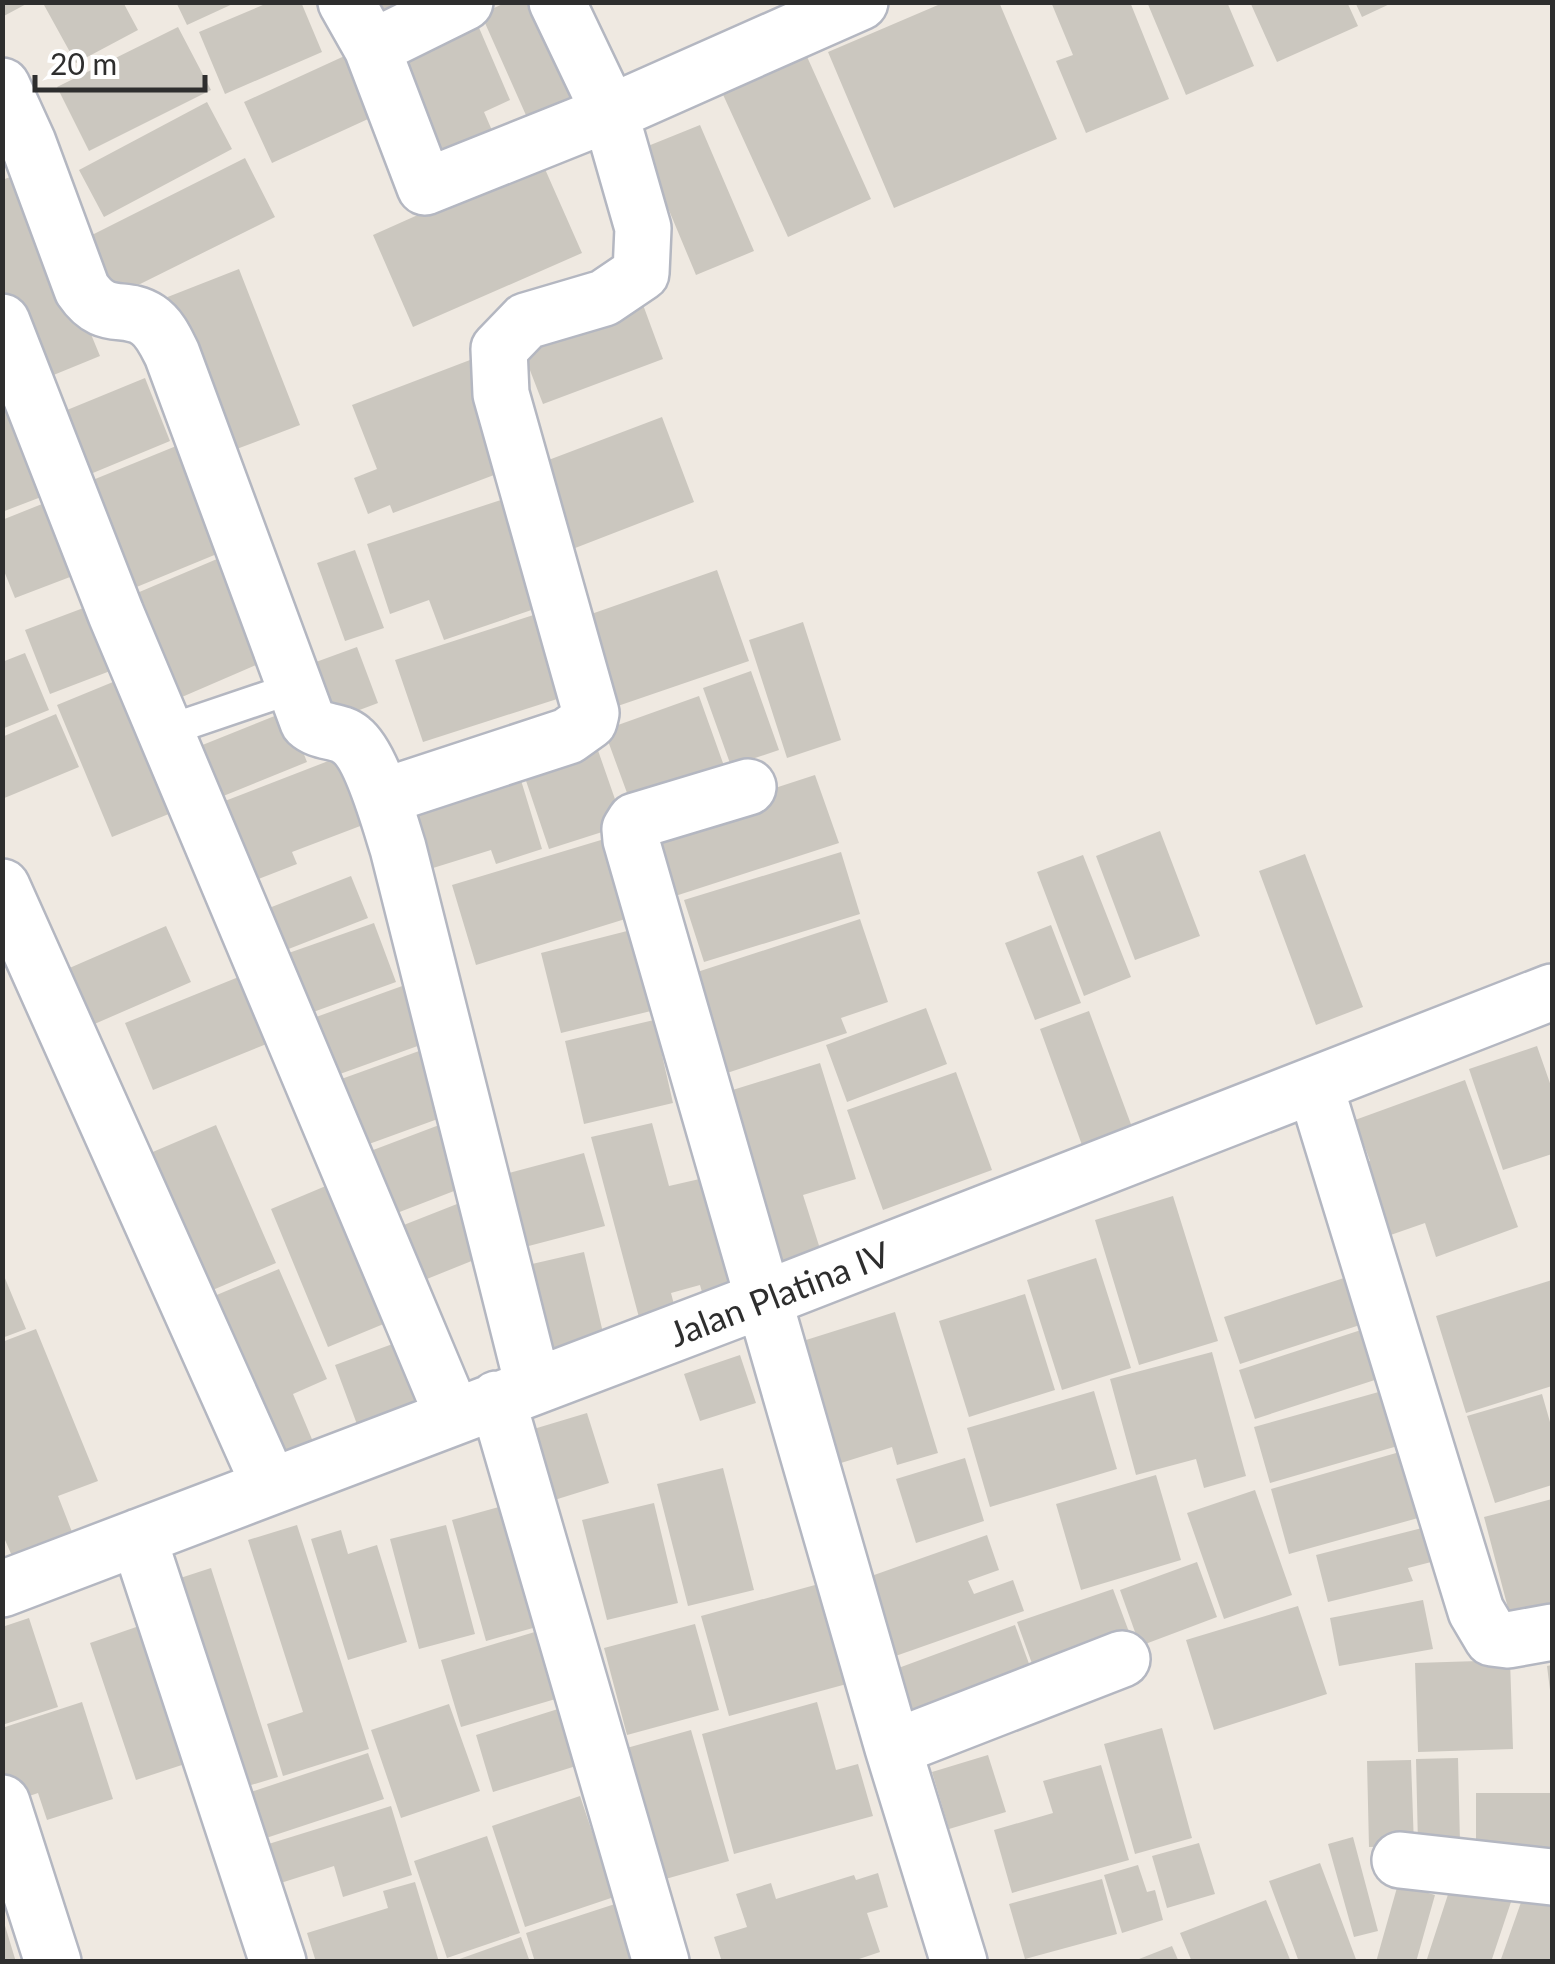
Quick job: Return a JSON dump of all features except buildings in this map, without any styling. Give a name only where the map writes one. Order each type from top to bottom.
[{"type":"street","points":[[465,2],[359,25],[425,187],[610,113],[860,2]]},
{"type":"street","points":[[382,798],[568,736],[589,721],[591,713],[501,394],[499,349],[526,322],[604,298],[641,273],[643,228],[610,113],[557,2]]},
{"type":"street","points":[[2,86],[28,142],[82,289],[91,302],[112,313],[143,316],[163,337],[308,722],[316,730],[335,732],[352,740],[382,798],[398,848],[494,1400],[661,1962]]},
{"type":"street","points":[[2,322],[166,731],[494,1400]]},
{"type":"street","points":[[748,787],[652,814],[635,821],[630,829],[762,1300],[959,1962]]},
{"type":"street","points":[[2,887],[270,1486]]},
{"type":"street","name":"Jalan Platina IV","points":[[2,1589],[762,1300],[1552,992]]},
{"type":"street","points":[[1314,1086],[1476,1611],[1492,1638],[1508,1640],[1552,1632]]},
{"type":"street","points":[[138,1538],[278,1962]]},
{"type":"street","points":[[893,1748],[1122,1659]]},
{"type":"street","points":[[2,1804],[53,1962]]},
{"type":"street","points":[[1400,1860],[1552,1877]]},
{"type":"lane","points":[[166,731],[296,687]]}]
